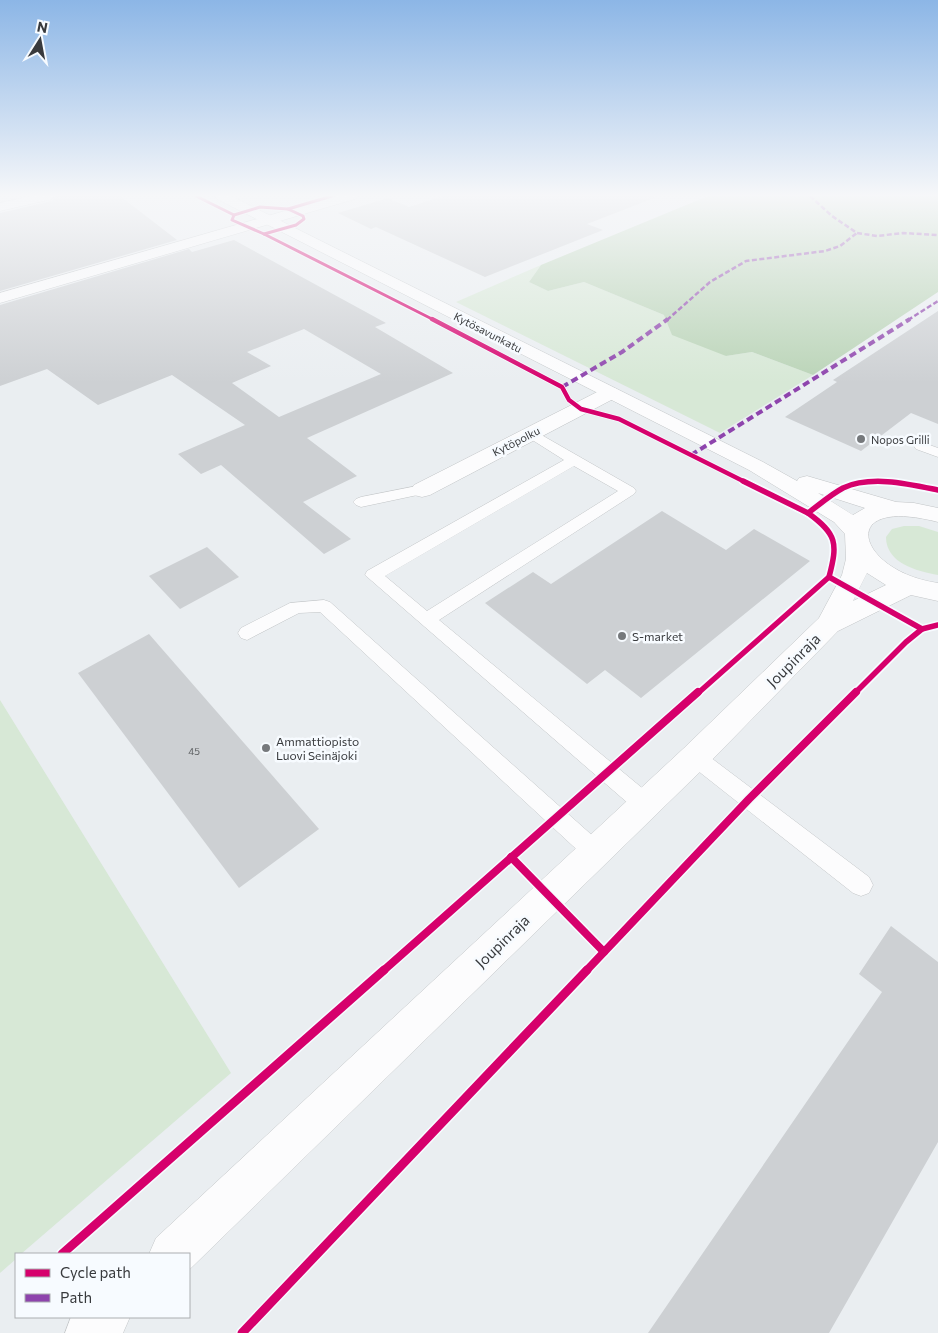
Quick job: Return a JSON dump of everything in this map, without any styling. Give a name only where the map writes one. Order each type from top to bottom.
[{"type":"street","points":[[0,298],[137,258]]},
{"type":"street","name":"Kytösavunkatu","points":[[344,258],[756,466],[842,517],[856,537],[863,555],[875,567],[891,578],[910,586],[938,592]]},
{"type":"street","name":"Kytöpolku","points":[[422,490],[610,393]]},
{"type":"street","name":"Kytösavunkatu","points":[[756,466],[837,493],[890,508]]},
{"type":"street","points":[[856,537],[861,520],[873,512],[890,508],[914,509],[938,506]]},
{"type":"street","points":[[914,509],[938,515]]},
{"type":"street","name":"Joupinraja","points":[[173,1253],[646,804],[829,624],[854,575],[858,559],[856,537]]},
{"type":"street","name":"Joupinraja","points":[[829,624],[875,603],[886,595],[910,586]]},
{"type":"street","points":[[89,1333],[105,1318]]},
{"type":"lane","points":[[426,620],[629,491],[531,434]]},
{"type":"lane","points":[[921,446],[938,453]]},
{"type":"lane","points":[[574,460],[373,575],[646,804]]},
{"type":"lane","points":[[361,502],[422,490]]},
{"type":"lane","points":[[247,633],[296,607],[324,606],[595,852]]},
{"type":"lane","points":[[695,757],[861,884]]},
{"type":"green space","points":[[557,258],[938,258],[938,292],[813,375],[752,352],[726,356],[672,335],[664,315],[584,282],[548,291],[529,282],[541,265]]},
{"type":"green space","points":[[541,265],[529,282],[548,291],[584,282],[664,315],[726,356],[752,352],[813,375],[720,433],[456,302]]},
{"type":"green space","points":[[904,526],[919,526],[938,532],[938,575],[912,568],[891,553],[887,546],[886,537],[892,529]]},
{"type":"green space","points":[[0,700],[231,1073],[22,1253],[15,1253],[15,1260],[0,1273]]},
{"type":"building","points":[[0,258],[114,258],[0,291]]},
{"type":"building","points":[[158,258],[267,258],[386,323],[375,327],[453,373],[307,438],[357,476],[303,502],[351,539],[324,554],[221,465],[201,474],[178,454],[245,425],[172,375],[98,405],[47,369],[0,386],[0,305]],"holes":[[[304,329],[381,374],[279,417],[232,383],[271,366],[247,352]]]},
{"type":"building","points":[[444,258],[532,258],[485,277]]},
{"type":"building","points":[[938,311],[938,424],[911,413],[861,451],[785,417],[837,382],[833,380]]},
{"type":"building","name":"S-market","points":[[662,511],[726,550],[754,529],[810,561],[641,698],[605,670],[587,684],[485,603],[533,572],[551,584]]},
{"type":"building","points":[[207,547],[239,577],[180,609],[149,576]]},
{"type":"building","points":[[149,634],[319,829],[239,888],[78,673]]},
{"type":"building","points":[[891,926],[938,962],[938,1142],[829,1333],[648,1333],[882,992],[859,974]]},
{"type":"marked path","points":[[562,387],[646,336],[721,274],[746,261],[768,258]]},
{"type":"marked path","points":[[691,455],[938,301]]},
{"type":"cycle path","points":[[312,258],[562,387],[569,400],[575,406],[619,419],[808,513]]},
{"type":"cycle path","points":[[63,1253],[829,577],[834,555],[834,540],[826,527],[808,513],[836,492],[856,484],[879,482],[938,490]]},
{"type":"cycle path","points":[[829,577],[922,629]]},
{"type":"cycle path","points":[[242,1333],[749,799],[906,642],[922,629],[938,625]]},
{"type":"cycle path","points":[[511,857],[604,952]]},
{"type":"place","name":"Nopos Grilli","points":[[861,439]]},
{"type":"place","name":"S-market","points":[[622,636]]},
{"type":"place","name":"Ammattiopisto Luovi Seinäjoki","points":[[266,748]]}]
